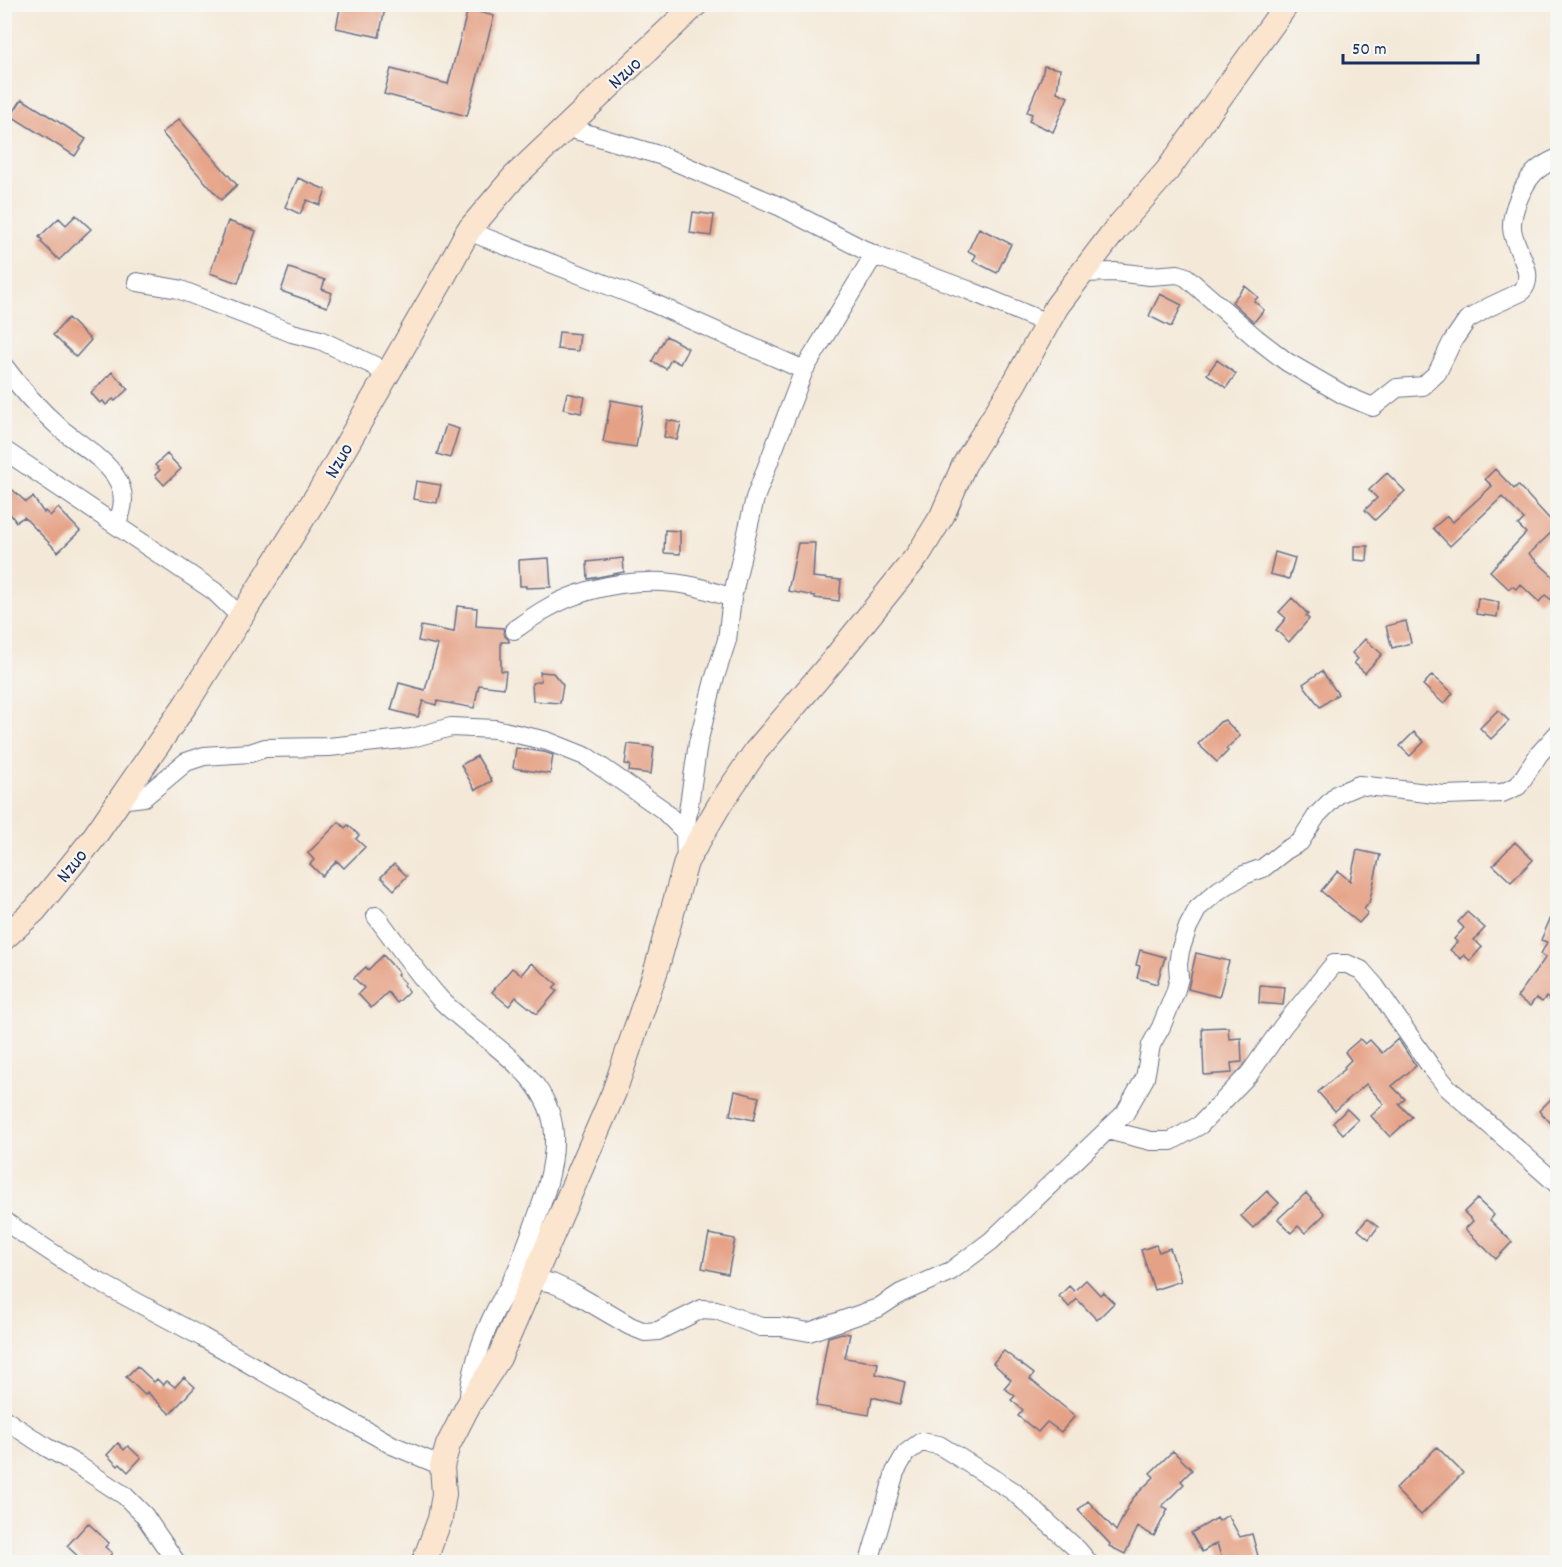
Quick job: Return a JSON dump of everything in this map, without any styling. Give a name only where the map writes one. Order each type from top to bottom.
[{"type":"street","name":"Nzuo","points":[[4,938],[35,910],[92,840],[186,704],[320,491],[468,231],[514,177],[696,4]]},
{"type":"street","points":[[424,1563],[440,1519],[444,1494],[442,1466],[448,1445],[468,1406],[498,1358],[614,1092],[657,967],[686,862],[720,804],[756,751],[918,555],[942,516],[964,465],[1014,384],[1057,306],[1116,230],[1167,171],[1287,4]]},
{"type":"street","points":[[565,127],[662,156],[781,207],[874,255],[968,290],[1047,323]]},
{"type":"street","points":[[1082,273],[1115,272],[1150,276],[1178,274],[1186,277],[1287,362],[1344,395],[1373,407],[1397,388],[1423,386],[1437,373],[1452,342],[1467,320],[1525,288],[1526,269],[1516,247],[1512,219],[1525,187],[1534,173],[1557,158]]},
{"type":"street","points":[[468,231],[646,300],[804,369]]},
{"type":"street","points":[[686,862],[685,832],[698,743],[727,640],[732,598],[755,498],[804,369],[874,255]]},
{"type":"street","points":[[137,282],[178,289],[292,333],[320,340],[375,366],[386,378]]},
{"type":"street","points":[[4,366],[60,427],[113,472],[122,491],[123,504],[116,524]]},
{"type":"street","points":[[4,450],[214,591],[241,617]]},
{"type":"street","points":[[514,630],[546,609],[573,597],[619,584],[657,582],[695,586],[732,598]]},
{"type":"street","points":[[119,800],[144,797],[186,762],[204,756],[250,753],[265,748],[329,747],[412,738],[451,727],[495,729],[547,741],[587,757],[662,809],[685,832]]},
{"type":"street","points":[[533,1279],[552,1283],[572,1292],[630,1326],[645,1332],[658,1331],[702,1309],[716,1310],[760,1327],[781,1327],[809,1332],[878,1308],[901,1293],[951,1271],[991,1241],[1125,1113],[1145,1078],[1151,1045],[1175,993],[1179,978],[1180,951],[1188,927],[1198,908],[1219,890],[1244,875],[1263,868],[1300,842],[1317,815],[1338,794],[1359,785],[1444,795],[1502,793],[1518,786],[1539,754],[1557,733]]},
{"type":"street","points":[[376,916],[441,1000],[524,1072],[547,1102],[555,1132],[554,1165],[518,1270],[495,1311],[476,1358],[470,1381],[468,1406]]},
{"type":"street","points":[[1107,1130],[1151,1141],[1171,1141],[1200,1125],[1250,1073],[1283,1026],[1334,964],[1347,964],[1361,970],[1375,986],[1448,1088],[1556,1179]]},
{"type":"street","points":[[4,1221],[86,1275],[202,1337],[382,1440],[442,1466]]},
{"type":"street","points":[[4,1419],[125,1496],[144,1515],[176,1563]]},
{"type":"street","points":[[869,1563],[895,1472],[906,1453],[921,1442],[939,1445],[1013,1491],[1078,1550],[1088,1563]]},
{"type":"building","points":[[341,4],[386,4],[379,37],[336,28]]},
{"type":"building","points":[[468,9],[494,16],[467,116],[384,94],[391,69],[448,84]]},
{"type":"building","points":[[1044,66],[1060,69],[1057,92],[1068,97],[1053,132],[1029,121],[1032,114],[1027,112]]},
{"type":"building","points":[[22,99],[86,139],[75,156],[11,116]]},
{"type":"building","points":[[179,119],[237,185],[221,200],[162,133]]},
{"type":"building","points":[[298,178],[326,190],[320,205],[307,200],[300,214],[285,207]]},
{"type":"building","points":[[693,212],[714,215],[711,236],[690,233]]},
{"type":"building","points":[[76,215],[91,229],[59,260],[39,237],[59,218],[66,225]]},
{"type":"building","points":[[228,221],[256,231],[238,283],[210,273]]},
{"type":"building","points":[[979,228],[1011,244],[997,273],[973,261],[976,255],[968,251]]},
{"type":"building","points":[[289,268],[325,280],[322,289],[332,293],[327,307],[281,291]]},
{"type":"building","points":[[1245,286],[1258,297],[1254,301],[1264,310],[1254,322],[1232,302]]},
{"type":"building","points":[[1160,294],[1182,305],[1171,327],[1149,316]]},
{"type":"building","points":[[68,318],[91,340],[76,357],[53,335]]},
{"type":"building","points":[[559,332],[580,334],[578,351],[557,349]]},
{"type":"building","points":[[666,336],[688,348],[680,364],[671,359],[666,369],[652,361]]},
{"type":"building","points":[[1217,360],[1236,374],[1226,388],[1207,374]]},
{"type":"building","points":[[112,372],[128,389],[115,401],[113,399],[106,405],[103,401],[100,403],[91,393]]},
{"type":"building","points":[[567,393],[585,397],[581,413],[563,409]]},
{"type":"building","points":[[611,400],[643,406],[636,447],[603,442]]},
{"type":"building","points":[[667,420],[681,423],[677,440],[664,437]]},
{"type":"building","points":[[446,425],[459,429],[450,458],[437,454]]},
{"type":"building","points":[[167,454],[181,469],[164,485],[155,475],[160,470],[155,465]]},
{"type":"building","points":[[1495,469],[1514,489],[1518,485],[1557,527],[1529,554],[1557,580],[1557,604],[1545,595],[1539,602],[1520,584],[1516,589],[1512,586],[1509,589],[1490,571],[1526,533],[1518,525],[1524,519],[1502,497],[1450,546],[1433,528],[1447,516],[1453,522],[1492,486],[1485,479]]},
{"type":"building","points":[[1387,473],[1405,491],[1375,520],[1365,510],[1377,498],[1369,490]]},
{"type":"building","points":[[416,481],[441,485],[437,503],[413,499]]},
{"type":"building","points":[[4,482],[26,502],[33,497],[44,513],[45,511],[50,516],[58,508],[80,531],[58,552],[24,517],[16,522],[4,505]]},
{"type":"building","points":[[665,530],[680,531],[680,554],[664,553]]},
{"type":"building","points":[[798,543],[815,543],[813,577],[841,580],[839,601],[788,591]]},
{"type":"building","points":[[1354,546],[1368,546],[1367,561],[1354,560]]},
{"type":"building","points":[[1275,552],[1295,558],[1289,579],[1270,574]]},
{"type":"building","points":[[549,558],[551,587],[526,588],[526,586],[520,586],[519,560]]},
{"type":"building","points":[[623,558],[624,572],[588,579],[587,562]]},
{"type":"building","points":[[1292,598],[1308,614],[1306,616],[1309,619],[1289,642],[1276,630],[1286,618],[1279,612]]},
{"type":"building","points":[[1478,598],[1499,602],[1497,617],[1476,614]]},
{"type":"building","points":[[457,606],[477,608],[476,626],[503,628],[509,640],[509,642],[501,642],[501,671],[506,671],[504,688],[479,685],[474,708],[437,701],[436,705],[423,701],[418,717],[391,710],[399,683],[425,690],[438,645],[418,641],[421,626],[454,632]]},
{"type":"building","points":[[1406,621],[1411,643],[1392,648],[1386,626]]},
{"type":"building","points":[[1365,639],[1382,654],[1365,673],[1354,663],[1358,659],[1352,653]]},
{"type":"building","points":[[1322,671],[1338,694],[1320,707],[1303,684]]},
{"type":"building","points":[[540,672],[553,673],[563,685],[560,703],[533,701],[532,683],[541,681]]},
{"type":"building","points":[[1432,675],[1453,693],[1444,704],[1423,685]]},
{"type":"building","points":[[1498,710],[1509,721],[1491,739],[1480,728]]},
{"type":"building","points":[[1225,720],[1240,736],[1226,749],[1228,751],[1217,762],[1198,744],[1220,722]]},
{"type":"building","points":[[1414,732],[1424,742],[1410,756],[1400,746]]},
{"type":"building","points":[[628,744],[654,747],[651,774],[629,771],[630,765],[625,764]]},
{"type":"building","points":[[516,748],[553,755],[550,774],[513,768]]},
{"type":"building","points":[[477,756],[492,781],[475,790],[461,765]]},
{"type":"building","points":[[339,822],[345,828],[348,825],[359,835],[356,839],[365,847],[344,868],[337,861],[322,876],[310,864],[314,860],[308,853]]},
{"type":"building","points":[[1515,842],[1533,860],[1511,882],[1493,865]]},
{"type":"building","points":[[1357,850],[1380,855],[1369,903],[1364,909],[1368,913],[1359,923],[1321,891],[1338,871],[1350,881]]},
{"type":"building","points":[[394,864],[407,876],[394,890],[381,877]]},
{"type":"building","points":[[1557,903],[1557,1005],[1546,997],[1542,1002],[1536,998],[1530,1006],[1517,997],[1546,957],[1541,954],[1547,942],[1541,940]]},
{"type":"building","points":[[1467,912],[1485,928],[1474,940],[1482,947],[1470,961],[1464,955],[1461,959],[1450,950],[1457,942],[1454,939],[1464,928],[1458,922]]},
{"type":"building","points":[[1140,950],[1165,957],[1157,984],[1137,978],[1140,966],[1136,965]]},
{"type":"building","points":[[1196,953],[1229,961],[1219,997],[1188,989]]},
{"type":"building","points":[[383,955],[399,973],[397,975],[405,983],[403,985],[409,992],[397,1003],[388,992],[371,1008],[358,994],[364,988],[354,978],[366,967],[368,970]]},
{"type":"building","points":[[531,963],[557,984],[553,988],[557,991],[537,1014],[516,997],[509,1006],[492,992],[512,968],[521,975]]},
{"type":"building","points":[[1260,985],[1285,987],[1283,1005],[1259,1003]]},
{"type":"building","points":[[1228,1027],[1229,1039],[1241,1038],[1242,1062],[1231,1063],[1232,1073],[1204,1075],[1202,1028]]},
{"type":"building","points":[[1360,1039],[1365,1044],[1370,1040],[1382,1053],[1398,1039],[1416,1066],[1392,1086],[1405,1099],[1399,1104],[1412,1117],[1390,1137],[1371,1116],[1384,1104],[1366,1084],[1335,1111],[1318,1092],[1345,1069],[1344,1067],[1351,1060],[1345,1052]]},
{"type":"building","points":[[735,1091],[759,1097],[754,1120],[730,1115]]},
{"type":"building","points":[[1557,1093],[1557,1129],[1539,1111]]},
{"type":"building","points":[[1347,1109],[1358,1120],[1343,1134],[1333,1123]]},
{"type":"building","points":[[1267,1191],[1279,1203],[1253,1228],[1241,1216]]},
{"type":"building","points":[[1306,1193],[1325,1214],[1305,1233],[1298,1226],[1291,1233],[1278,1219]]},
{"type":"building","points":[[1477,1199],[1494,1215],[1490,1220],[1512,1242],[1496,1259],[1465,1229],[1473,1221],[1464,1212]]},
{"type":"building","points":[[1367,1219],[1378,1227],[1369,1239],[1358,1230]]},
{"type":"building","points":[[709,1234],[735,1239],[728,1274],[702,1268]]},
{"type":"building","points":[[1156,1245],[1159,1252],[1170,1248],[1181,1281],[1154,1290],[1141,1250]]},
{"type":"building","points":[[1086,1280],[1100,1295],[1103,1292],[1114,1303],[1097,1320],[1077,1299],[1069,1307],[1059,1296],[1069,1286],[1074,1291]]},
{"type":"building","points":[[842,1333],[850,1334],[845,1358],[878,1363],[876,1374],[905,1382],[900,1404],[872,1397],[869,1415],[816,1406],[828,1337]]},
{"type":"building","points":[[1004,1351],[1034,1374],[1030,1379],[1075,1416],[1061,1432],[1047,1422],[1038,1432],[1018,1416],[1023,1410],[1011,1400],[1015,1396],[1004,1388],[1011,1380],[993,1363]]},
{"type":"building","points":[[137,1366],[154,1382],[157,1379],[163,1385],[167,1381],[175,1387],[184,1377],[195,1387],[170,1414],[147,1392],[145,1395],[126,1377]]},
{"type":"building","points":[[118,1443],[124,1450],[128,1446],[141,1458],[128,1472],[107,1455]]},
{"type":"building","points":[[1437,1447],[1463,1473],[1421,1515],[1395,1489]]},
{"type":"building","points":[[1173,1451],[1192,1470],[1181,1481],[1184,1484],[1162,1506],[1168,1509],[1154,1536],[1138,1527],[1125,1554],[1109,1546],[1110,1544],[1078,1510],[1088,1501],[1116,1531],[1132,1499],[1154,1477],[1150,1473]]},
{"type":"building","points":[[1228,1515],[1240,1537],[1252,1534],[1258,1556],[1234,1563],[1223,1563],[1217,1543],[1202,1552],[1191,1533],[1217,1518],[1219,1521]]},
{"type":"building","points":[[88,1523],[109,1543],[105,1547],[112,1553],[104,1563],[85,1563],[67,1546]]}]
